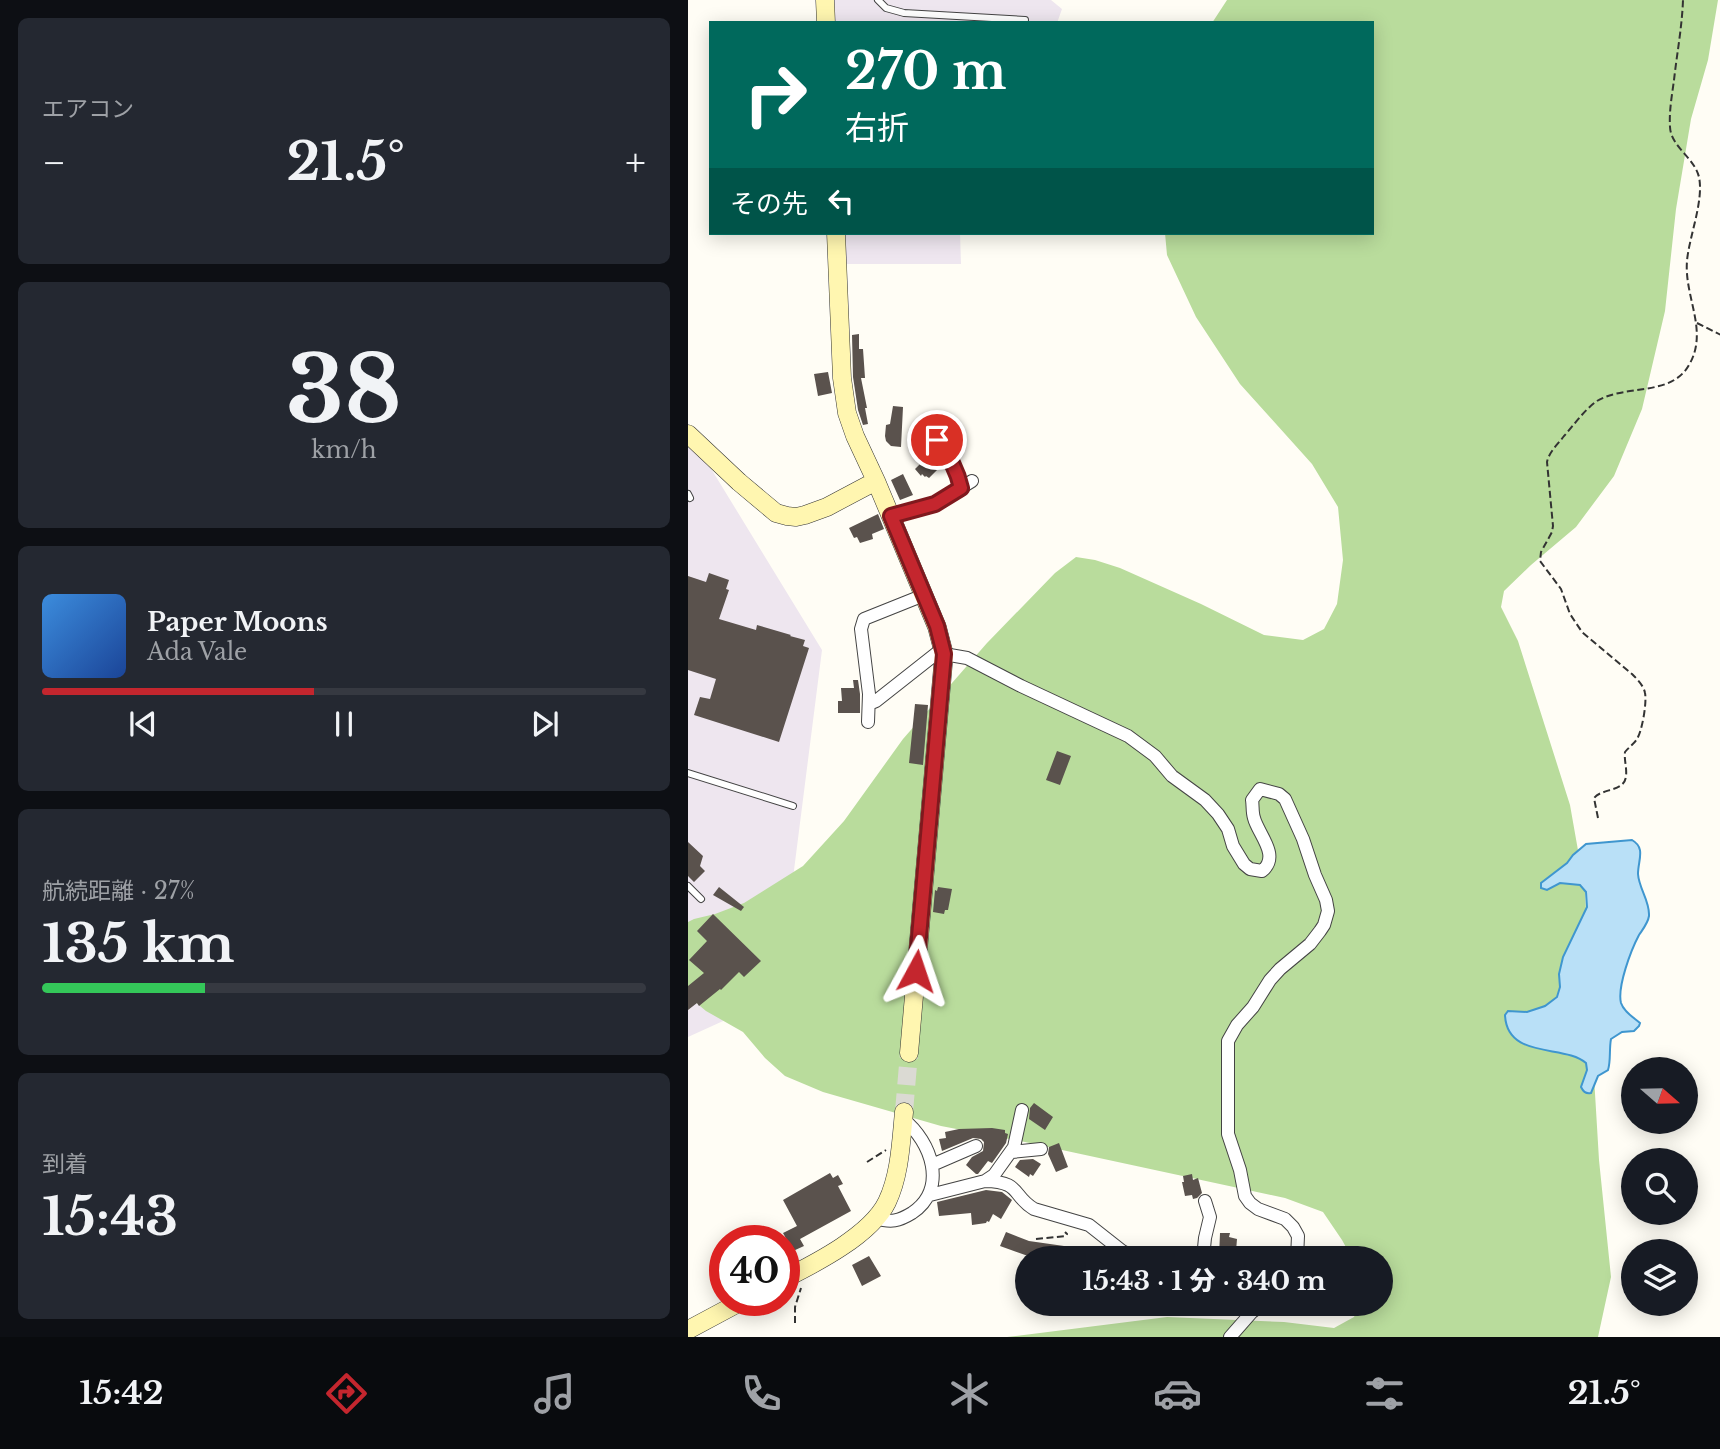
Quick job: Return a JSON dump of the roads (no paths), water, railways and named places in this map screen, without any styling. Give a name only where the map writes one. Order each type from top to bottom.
[{"type":"street","points":[[825,0],[826,21]]},
{"type":"street","points":[[836,235],[841,378],[847,413],[937,626],[943,652],[909,1053]]},
{"type":"street","points":[[688,434],[748,490],[776,513],[787,516],[805,515],[827,507],[876,481]]},
{"type":"street","points":[[891,516],[935,504],[967,484],[937,440]]},
{"type":"street","points":[[868,722],[869,694],[861,629],[864,619],[924,595]]},
{"type":"street","points":[[869,704],[943,652]]},
{"type":"street","points":[[943,652],[967,658],[1128,736],[1155,756],[1172,776],[1205,800],[1228,829],[1233,846],[1250,869],[1262,871],[1267,868],[1270,859],[1254,817],[1252,800],[1260,789],[1279,794],[1285,799],[1303,839],[1328,911],[1320,931],[1310,944],[1270,980],[1228,1041],[1228,1134],[1245,1196],[1258,1209],[1285,1219],[1298,1237],[1298,1246]]},
{"type":"street","points":[[985,1181],[994,1175],[1015,1147],[1022,1110]]},
{"type":"street","points":[[800,1271],[854,1237],[887,1203],[893,1184],[903,1116]]},
{"type":"street","points":[[876,1217],[891,1222],[897,1221],[924,1204],[930,1195],[932,1165],[923,1143],[903,1116]]},
{"type":"street","points":[[932,1165],[976,1146]]},
{"type":"street","points":[[1012,1152],[1041,1149]]},
{"type":"street","points":[[930,1195],[985,1181],[997,1181],[1012,1187],[1027,1205],[1034,1209],[1089,1225],[1116,1246]]},
{"type":"street","points":[[1204,1246],[1210,1217],[1205,1201]]},
{"type":"street","points":[[688,1330],[714,1316]]},
{"type":"street","points":[[1230,1337],[1248,1316]]},
{"type":"lane","points":[[878,0],[886,8],[904,13],[1025,20]]},
{"type":"lane","points":[[688,773],[793,806]]},
{"type":"lane","points":[[688,886],[701,900]]},
{"type":"water","points":[[1632,840],[1640,851],[1638,874],[1649,916],[1629,959],[1620,996],[1624,1009],[1640,1023],[1634,1031],[1622,1032],[1611,1039],[1608,1070],[1598,1076],[1591,1093],[1587,1093],[1581,1087],[1587,1070],[1586,1063],[1577,1057],[1526,1045],[1516,1039],[1508,1029],[1505,1015],[1508,1011],[1527,1012],[1545,1006],[1557,997],[1563,957],[1587,907],[1586,892],[1580,885],[1560,883],[1547,890],[1541,888],[1541,883],[1586,844]]},
{"type":"tunnel","points":[[904,1112],[909,1053]]}]
